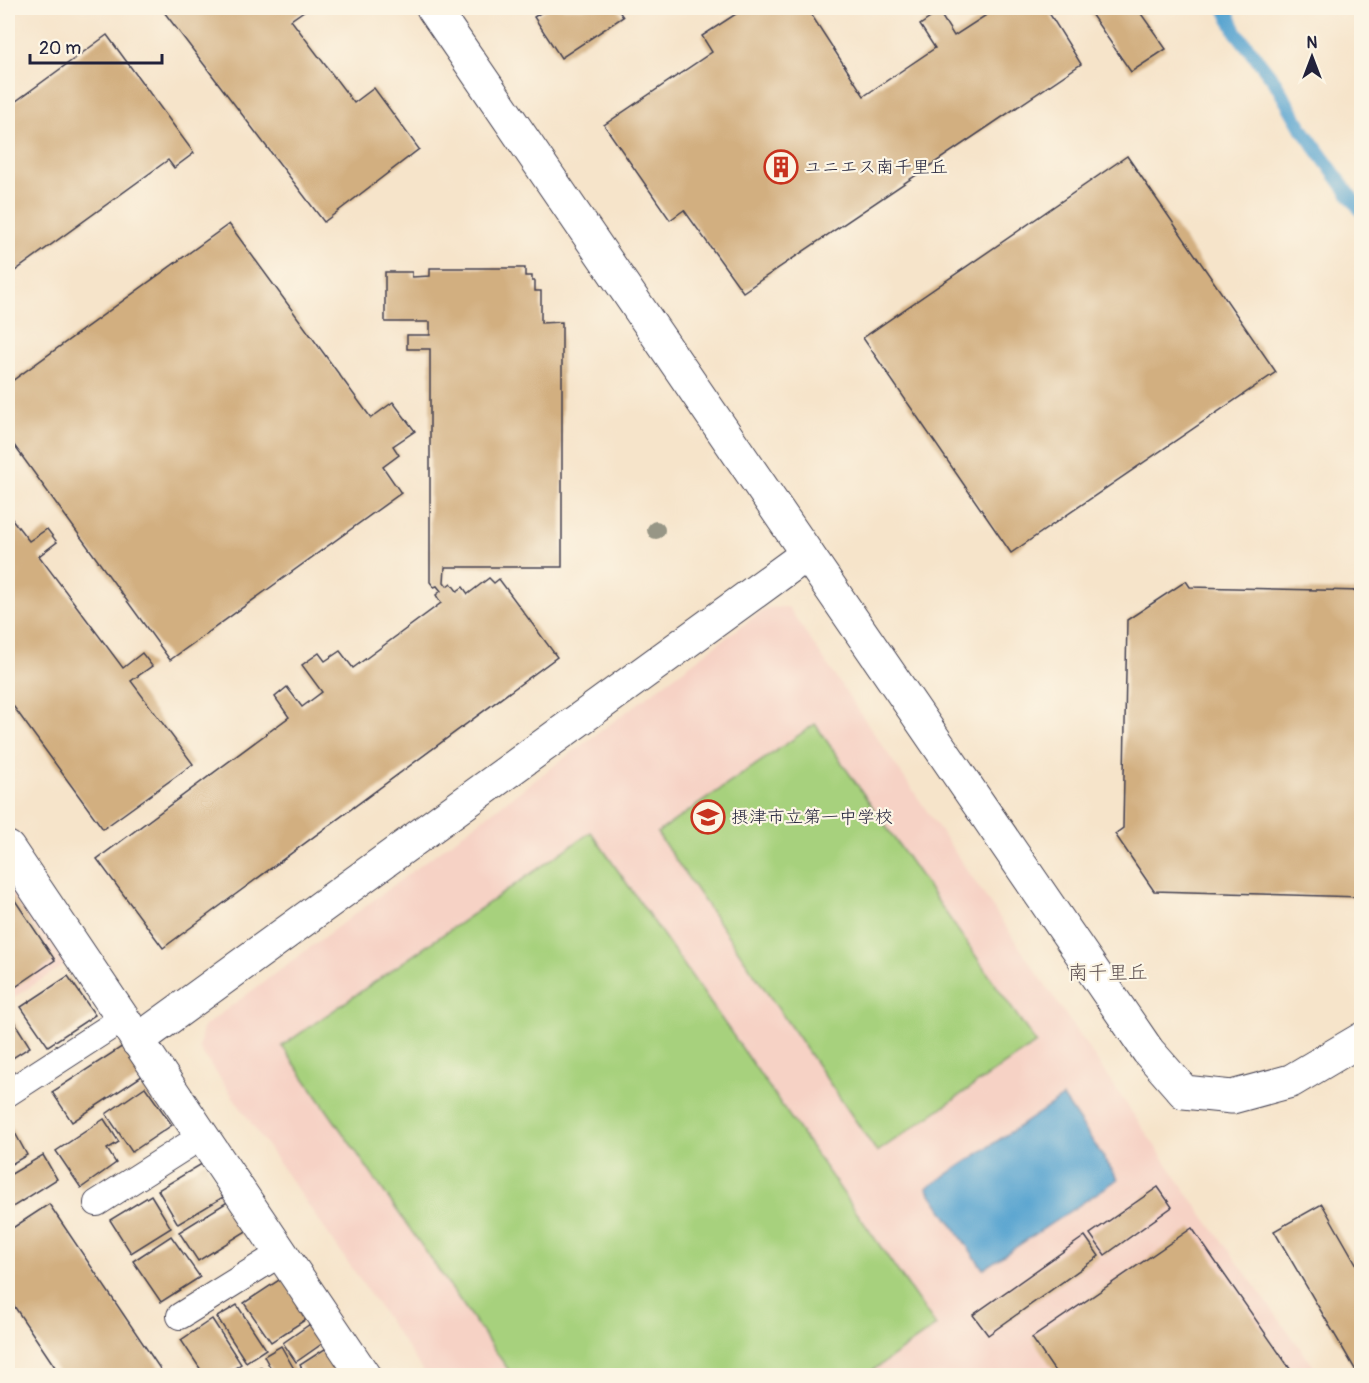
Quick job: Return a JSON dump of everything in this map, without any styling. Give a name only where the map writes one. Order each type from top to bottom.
[{"type":"street","points":[[433,8],[1148,1052],[1184,1092],[1232,1097],[1291,1081],[1362,1039]]},
{"type":"street","points":[[129,1030],[807,554]]},
{"type":"street","points":[[8,848],[281,1253],[359,1374]]},
{"type":"lane","points":[[8,1093],[129,1030]]},
{"type":"lane","points":[[97,1203],[202,1136]]},
{"type":"lane","points":[[180,1316],[281,1253]]},
{"type":"shaded area","name":"摂津市立第一中学校","points":[[788,607],[1189,1196],[1320,1375],[426,1375],[199,1048],[203,1027],[766,608]]},
{"type":"shaded area","points":[[8,868],[69,962],[8,1001]]},
{"type":"green space","points":[[815,724],[1036,1043],[877,1152],[657,833]]},
{"type":"green space","points":[[591,832],[936,1326],[866,1375],[512,1375],[282,1046]]},
{"type":"water","points":[[1063,1097],[1118,1179],[983,1269],[927,1188]]},
{"type":"building","points":[[161,8],[308,8],[291,20],[354,103],[374,88],[419,149],[324,222]]},
{"type":"building","points":[[548,8],[617,8],[623,17],[561,58],[534,17]]},
{"type":"building","name":"ユニエス南千里丘","points":[[745,8],[807,8],[864,96],[935,48],[920,25],[939,12],[954,36],[997,8],[1046,8],[1081,64],[743,292],[684,210],[670,220],[604,125],[712,52],[702,36]]},
{"type":"building","points":[[1087,8],[1137,8],[1166,49],[1131,72]]},
{"type":"building","points":[[107,35],[194,153],[174,168],[168,160],[8,276],[8,122],[14,117],[8,107]]},
{"type":"building","points":[[1127,156],[1276,372],[1011,553],[863,338]]},
{"type":"building","points":[[229,224],[371,418],[393,402],[415,431],[393,446],[399,455],[383,467],[401,493],[170,660],[8,437],[8,384]]},
{"type":"building","points":[[430,268],[525,268],[525,276],[532,276],[532,281],[535,281],[535,291],[541,291],[541,323],[562,322],[562,567],[445,567],[444,582],[447,586],[451,583],[457,591],[463,587],[468,594],[489,578],[494,583],[499,579],[557,657],[163,948],[97,859],[289,717],[275,697],[287,687],[302,707],[322,692],[302,665],[319,653],[325,661],[340,651],[353,668],[441,603],[436,595],[441,591],[430,582],[430,349],[407,349],[407,335],[430,335],[430,322],[385,322],[385,272],[412,272],[412,277],[430,276]]},
{"type":"building","points":[[8,514],[29,541],[47,529],[57,542],[39,556],[123,668],[142,653],[152,666],[131,681],[193,764],[103,829],[8,699]]},
{"type":"building","points":[[1186,581],[1190,587],[1362,591],[1362,897],[1154,891],[1115,834],[1123,828],[1127,620]]},
{"type":"building","points":[[8,890],[55,960],[8,992]]},
{"type":"building","points":[[68,976],[95,1015],[48,1046],[21,1007]]},
{"type":"building","points":[[8,1012],[30,1047],[8,1061]]},
{"type":"building","points":[[123,1046],[142,1076],[72,1122],[52,1092]]},
{"type":"building","points":[[145,1087],[172,1125],[132,1152],[106,1114]]},
{"type":"building","points":[[104,1119],[119,1142],[107,1149],[116,1163],[81,1188],[56,1151]]},
{"type":"building","points":[[8,1120],[27,1155],[8,1166]]},
{"type":"building","points":[[43,1155],[57,1179],[8,1210],[8,1176]]},
{"type":"building","points":[[205,1162],[225,1196],[178,1224],[158,1190]]},
{"type":"building","points":[[1158,1187],[1172,1207],[1105,1255],[1090,1234]]},
{"type":"building","points":[[151,1195],[171,1228],[131,1253],[110,1220]]},
{"type":"building","points":[[229,1201],[248,1230],[198,1261],[179,1232]]},
{"type":"building","points":[[49,1204],[165,1376],[61,1376],[8,1297],[8,1231]]},
{"type":"building","points":[[1322,1204],[1362,1274],[1362,1376],[1359,1376],[1274,1231]]},
{"type":"building","points":[[1192,1228],[1295,1376],[1058,1376],[1032,1338]]},
{"type":"building","points":[[171,1236],[200,1277],[161,1302],[133,1261]]},
{"type":"building","points":[[1085,1236],[1099,1256],[988,1335],[973,1315]]},
{"type":"building","points":[[282,1278],[308,1318],[271,1342],[244,1303]]},
{"type":"building","points":[[237,1305],[266,1349],[246,1362],[217,1317]]},
{"type":"building","points":[[212,1319],[241,1364],[223,1376],[205,1376],[181,1340]]},
{"type":"building","points":[[313,1322],[326,1341],[296,1362],[283,1343]]},
{"type":"building","points":[[331,1345],[340,1360],[336,1376],[306,1376],[300,1365]]},
{"type":"building","points":[[281,1346],[298,1376],[275,1376],[264,1356]]},
{"type":"building","points":[[261,1367],[266,1376],[245,1376]]},
{"type":"waterway","points":[[1225,8],[1236,32],[1275,82],[1302,129],[1362,212]]},
{"type":"place","name":"ユニエス南千里丘","points":[[781,167]]},
{"type":"place","name":"摂津市立第一中学校","points":[[708,817]]},
{"type":"district","name":"南千里丘","points":[[1108,972]]}]
